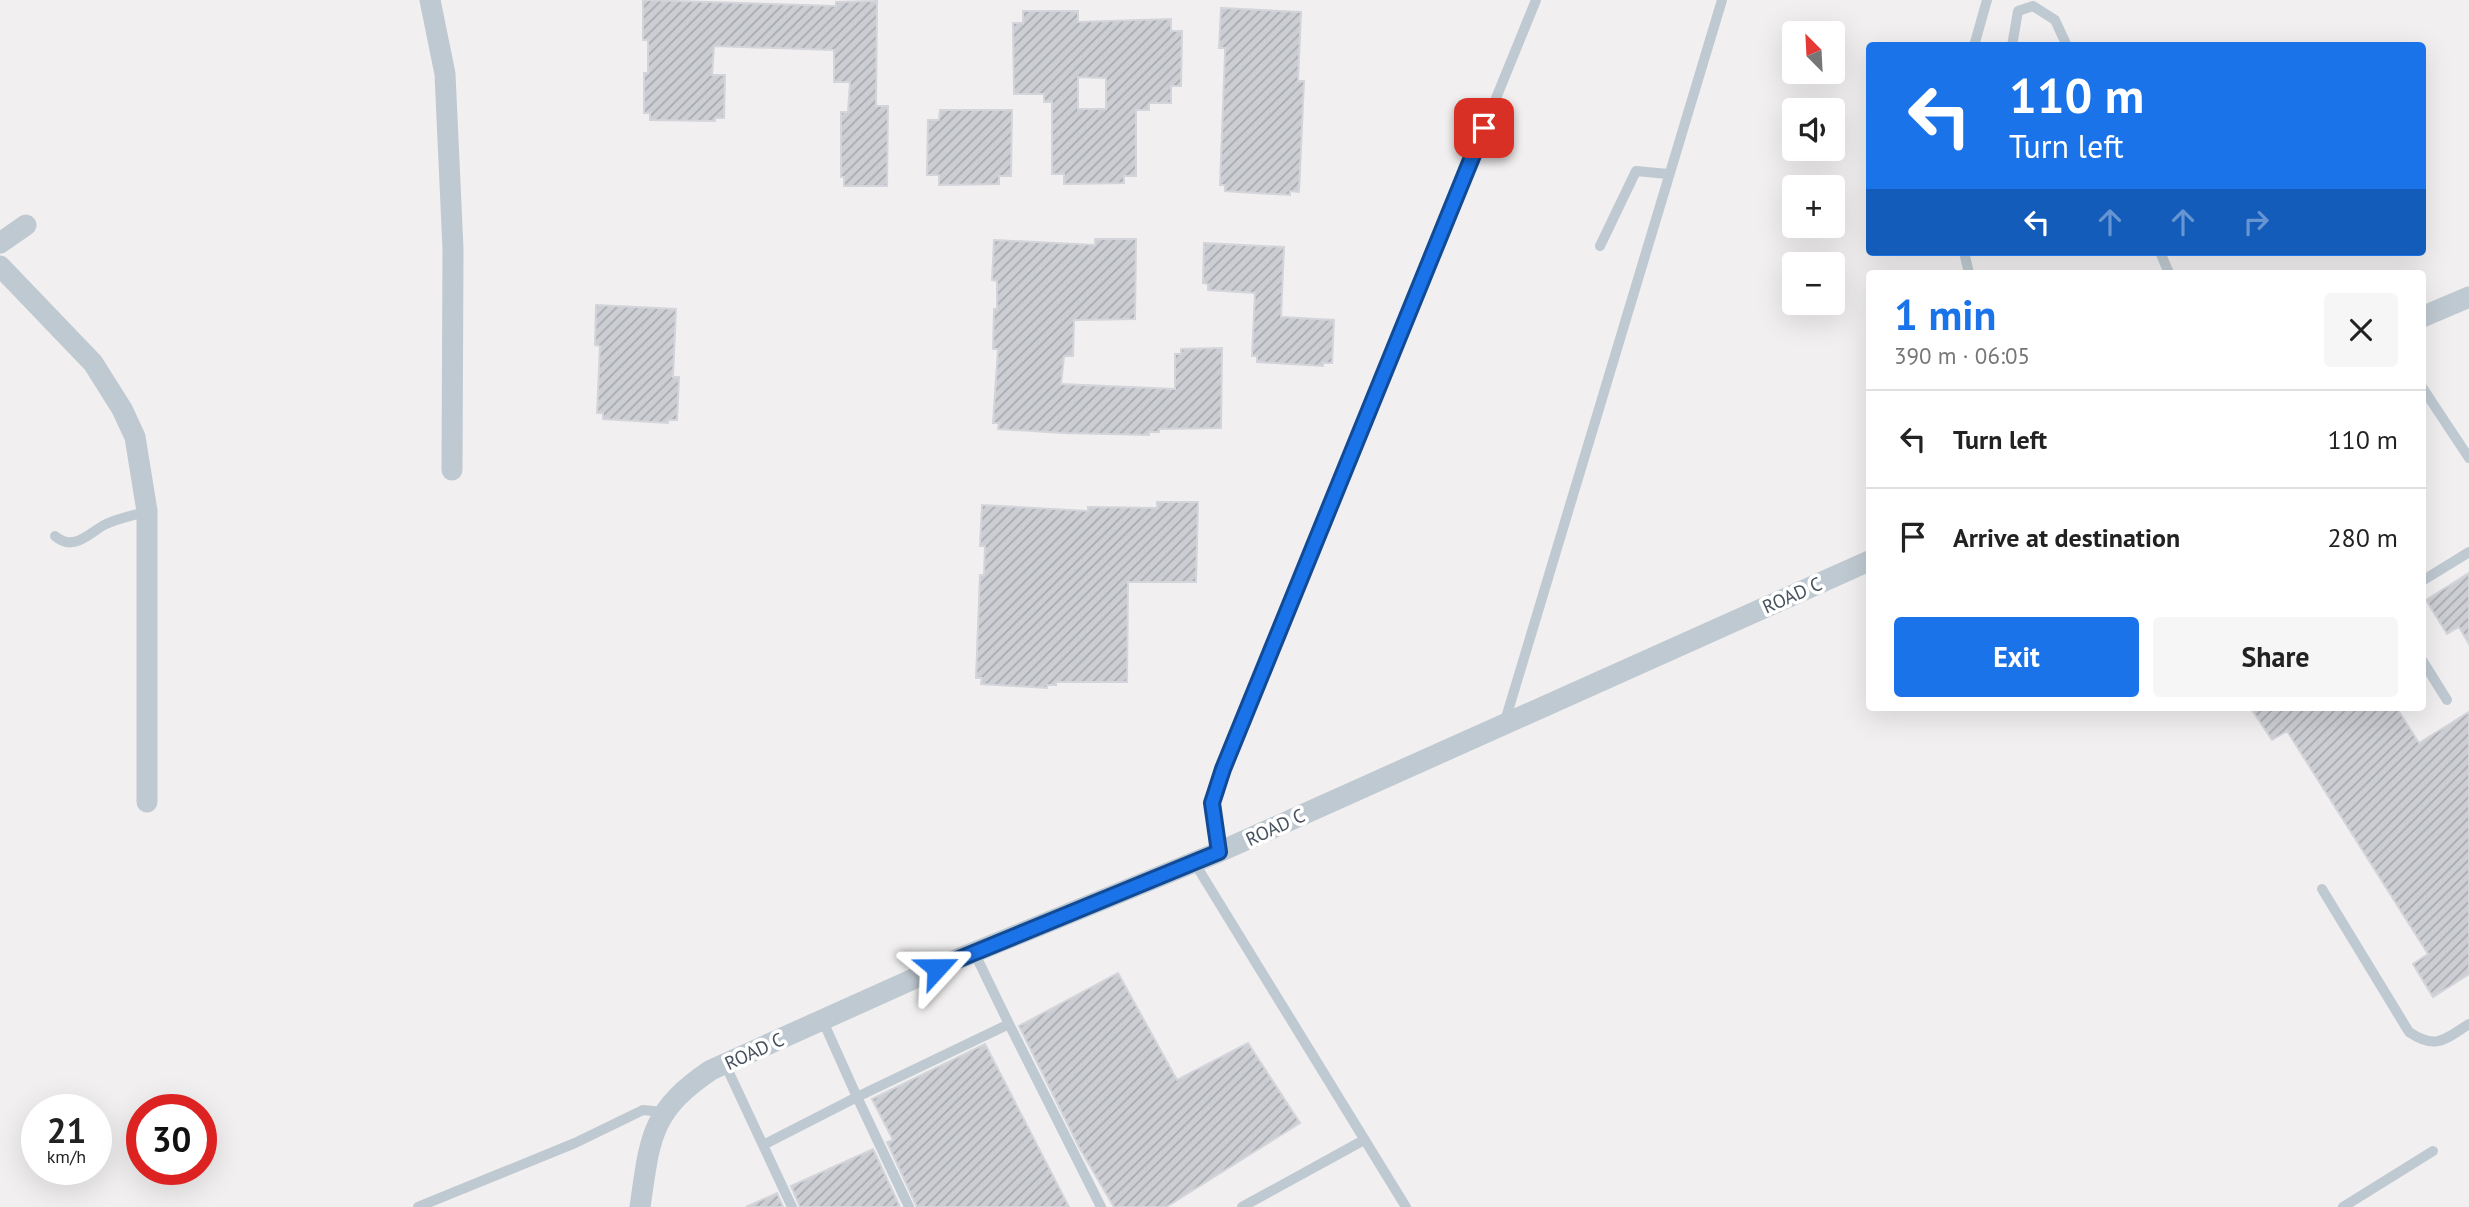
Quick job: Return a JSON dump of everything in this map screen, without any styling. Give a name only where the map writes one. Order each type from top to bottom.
[{"type":"street","points":[[430,0],[445,87],[453,248],[452,470]]},
{"type":"street","points":[[0,243],[26,225]]},
{"type":"street","points":[[0,266],[49,315],[106,380],[135,437],[147,511],[147,802]]},
{"type":"street","points":[[2426,315],[2469,297]]},
{"type":"street","name":"ROAD C","points":[[640,1207],[652,1134],[663,1112],[684,1089],[725,1064],[974,952],[1219,852],[1866,562]]},
{"type":"lane","points":[[1219,852],[1212,803],[1223,769],[1536,0]]},
{"type":"lane","points":[[1505,722],[1722,0]]},
{"type":"lane","points":[[1974,42],[1987,0]]},
{"type":"lane","points":[[2013,42],[2018,11],[2033,6],[2055,20],[2065,42]]},
{"type":"lane","points":[[1600,246],[1636,171],[1668,174]]},
{"type":"lane","points":[[2426,393],[2469,458]]},
{"type":"lane","points":[[55,536],[66,543],[80,541],[103,526],[147,511]]},
{"type":"lane","points":[[2426,579],[2469,552]]},
{"type":"lane","points":[[2426,666],[2447,699]]},
{"type":"lane","points":[[1194,862],[1406,1207]]},
{"type":"lane","points":[[2322,889],[2409,1032],[2424,1042],[2440,1042],[2469,1024]]},
{"type":"lane","points":[[974,952],[1101,1207]]},
{"type":"lane","points":[[822,1019],[909,1207]]},
{"type":"lane","points":[[763,1145],[1009,1024]]},
{"type":"lane","points":[[725,1064],[792,1207]]},
{"type":"lane","points":[[418,1207],[575,1143],[642,1110],[663,1112]]},
{"type":"lane","points":[[1242,1207],[1363,1140]]},
{"type":"lane","points":[[2343,1207],[2433,1151]]},
{"type":"building","points":[[643,0],[836,6],[836,2],[877,1],[876,106],[888,106],[887,186],[844,186],[844,177],[841,177],[841,112],[848,112],[850,82],[834,82],[834,50],[714,46],[712,75],[725,75],[724,118],[715,118],[715,121],[650,120],[650,113],[644,113],[644,73],[648,73],[648,40],[643,40]]},
{"type":"building","points":[[1221,8],[1301,12],[1298,81],[1304,81],[1299,192],[1290,191],[1290,195],[1225,191],[1225,185],[1220,185],[1225,54],[1225,48],[1219,48]]},
{"type":"building","points":[[1023,11],[1078,11],[1078,22],[1171,19],[1171,31],[1182,31],[1181,86],[1171,86],[1171,103],[1149,103],[1149,110],[1136,110],[1136,176],[1124,176],[1124,183],[1064,184],[1064,174],[1052,174],[1052,102],[1044,102],[1044,94],[1014,94],[1013,23],[1023,23]],"holes":[[[1078,77],[1106,78],[1106,109],[1078,109]]]},
{"type":"building","points":[[940,110],[1012,110],[1011,176],[999,176],[999,184],[939,185],[939,175],[927,175],[928,120],[939,120]]},
{"type":"building","points":[[1095,239],[1136,239],[1135,319],[1074,320],[1073,356],[1064,356],[1061,384],[1175,389],[1175,354],[1181,354],[1181,349],[1222,348],[1221,428],[1159,429],[1159,432],[1149,432],[1149,435],[998,429],[999,423],[993,423],[998,349],[993,349],[994,309],[997,309],[997,281],[992,280],[994,240],[1095,245]]},
{"type":"building","points":[[1204,243],[1284,247],[1281,317],[1334,320],[1332,363],[1323,363],[1323,366],[1257,362],[1257,356],[1252,356],[1255,293],[1208,290],[1208,284],[1203,283]]},
{"type":"building","points":[[596,305],[676,309],[673,377],[679,377],[677,420],[668,420],[668,423],[603,419],[603,413],[597,413],[600,346],[595,345]]},
{"type":"building","points":[[1157,502],[1198,502],[1196,582],[1128,582],[1127,682],[1056,682],[1056,685],[1047,685],[1047,688],[981,684],[982,678],[976,678],[980,575],[984,575],[985,546],[980,546],[982,505],[1088,511],[1088,507],[1157,508]]},
{"type":"building","points":[[2469,573],[2469,644],[2459,627],[2447,634],[2426,600]]},
{"type":"building","points":[[2253,711],[2399,711],[2419,743],[2469,712],[2469,974],[2433,997],[2413,964],[2428,954],[2287,731],[2272,740]]},
{"type":"building","points":[[1118,973],[1177,1080],[1248,1043],[1300,1123],[1166,1207],[1114,1207],[1079,1147],[1019,1026]]},
{"type":"building","points":[[985,1044],[1069,1207],[917,1207],[887,1142],[893,1140],[872,1099]]},
{"type":"building","points":[[873,1149],[900,1207],[800,1207],[791,1186]]},
{"type":"building","points":[[777,1193],[783,1207],[746,1207]]},
{"type":"route","points":[[937,968],[1219,852],[1212,803],[1223,769],[1484,128]]}]
